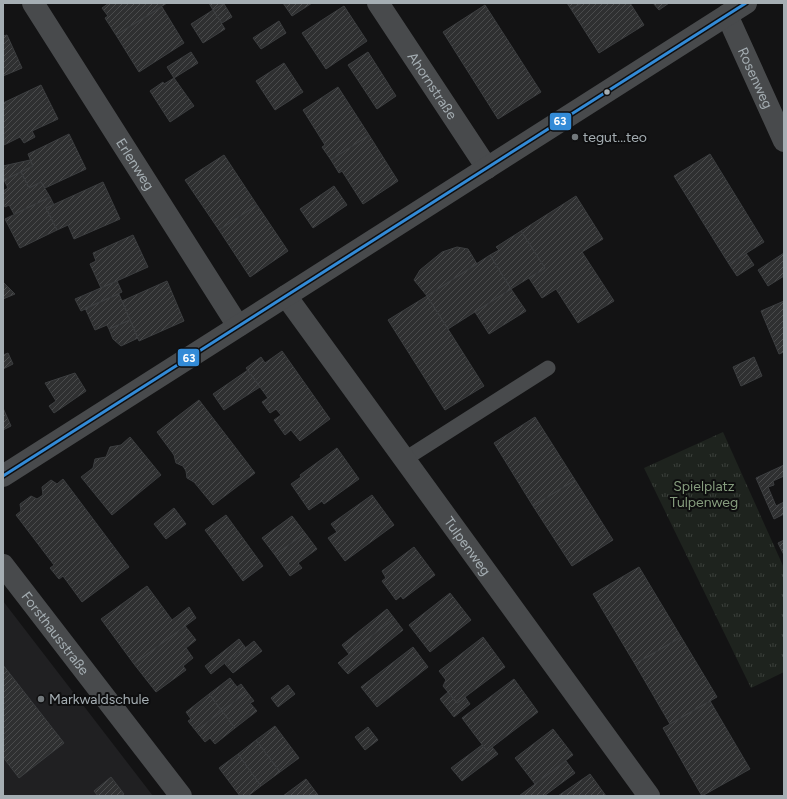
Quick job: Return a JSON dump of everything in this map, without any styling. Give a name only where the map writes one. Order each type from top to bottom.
[{"type":"street","name":"Erlenweg","points":[[32,3],[238,326]]},
{"type":"street","name":"Ahornstraße","points":[[378,3],[487,168]]},
{"type":"street","points":[[3,476],[746,3]]},
{"type":"street","name":"Rosenweg","points":[[727,15],[784,140]]},
{"type":"street","name":"Tulpenweg","points":[[286,296],[649,796]]},
{"type":"street","name":"Forsthausstraße","points":[[3,565],[181,796]]},
{"type":"lane","points":[[405,459],[548,368]]},
{"type":"shaded area","name":"Markwaldschule","points":[[3,601],[153,796],[3,796]]},
{"type":"green space","name":"Spielplatz Tulpenweg","points":[[723,432],[784,568],[784,672],[751,688],[644,468]]},
{"type":"building","points":[[109,3],[167,3],[116,35],[105,18],[108,16],[102,8]]},
{"type":"building","points":[[209,3],[225,3],[213,10]]},
{"type":"building","points":[[283,3],[312,3],[292,16]]},
{"type":"building","points":[[567,3],[582,3],[571,9]]},
{"type":"building","points":[[582,3],[630,3],[644,25],[599,53],[571,9]]},
{"type":"building","points":[[653,3],[669,3],[659,10]]},
{"type":"building","points":[[224,4],[232,17],[222,23],[213,10]]},
{"type":"building","points":[[485,5],[541,92],[498,119],[443,32]]},
{"type":"building","points":[[344,6],[367,41],[326,69],[302,33]]},
{"type":"building","points":[[162,7],[184,43],[139,72],[116,35]]},
{"type":"building","points":[[213,10],[225,29],[203,43],[191,24]]},
{"type":"building","points":[[279,21],[286,33],[261,49],[253,38]]},
{"type":"building","points":[[7,35],[22,68],[3,76],[3,36]]},
{"type":"building","points":[[191,52],[198,63],[174,78],[167,67]]},
{"type":"building","points":[[368,52],[396,96],[377,109],[348,65]]},
{"type":"building","points":[[284,63],[303,92],[275,110],[256,81]]},
{"type":"building","points":[[174,78],[194,106],[170,122],[150,91],[163,82],[164,84]]},
{"type":"building","points":[[41,85],[58,119],[32,131],[35,137],[24,143],[20,137],[4,145],[3,103]]},
{"type":"building","points":[[338,87],[369,135],[331,160],[322,147],[325,145],[303,110]]},
{"type":"building","points":[[69,134],[86,169],[45,188],[41,182],[29,188],[21,172],[33,166],[28,154]]},
{"type":"building","points":[[369,135],[398,181],[363,204],[342,171],[339,173],[331,160]]},
{"type":"building","points":[[710,154],[764,242],[729,264],[674,176]]},
{"type":"building","points":[[224,155],[257,205],[219,230],[185,180]]},
{"type":"building","points":[[30,160],[33,166],[4,180],[3,166]]},
{"type":"building","points":[[21,172],[29,188],[41,182],[50,197],[14,214],[9,205],[5,207],[3,203],[3,191],[8,188],[4,180]]},
{"type":"building","points":[[103,182],[120,219],[74,239],[68,225],[57,230],[46,208]]},
{"type":"building","points":[[334,186],[347,205],[313,228],[300,209]]},
{"type":"building","points":[[576,196],[603,239],[582,252],[614,301],[578,323],[556,289],[542,298],[529,278],[545,268],[521,231]]},
{"type":"building","points":[[50,197],[54,205],[46,208],[57,230],[20,248],[5,219]]},
{"type":"building","points":[[257,205],[288,251],[250,277],[219,230]]},
{"type":"building","points":[[521,231],[545,268],[511,289],[490,255],[499,250],[496,247]]},
{"type":"building","points":[[133,235],[148,267],[101,288],[90,264],[96,261],[93,253]]},
{"type":"building","points":[[457,247],[468,249],[477,264],[427,296],[414,280],[420,270],[442,252]]},
{"type":"building","points":[[746,253],[754,265],[737,276],[729,264]]},
{"type":"building","points":[[784,253],[784,276],[768,286],[758,270]]},
{"type":"building","points":[[490,255],[511,289],[448,329],[427,296]]},
{"type":"building","points":[[117,281],[122,292],[81,311],[75,299]]},
{"type":"building","points":[[167,281],[184,321],[139,341],[122,301]]},
{"type":"building","points":[[3,282],[15,294],[3,299]]},
{"type":"building","points":[[511,289],[526,311],[489,334],[475,312]]},
{"type":"building","points":[[119,294],[130,320],[109,329],[107,325],[95,330],[85,308]]},
{"type":"building","points":[[427,296],[484,386],[445,410],[388,320]]},
{"type":"building","points":[[784,301],[784,352],[779,354],[761,311]]},
{"type":"building","points":[[130,320],[138,338],[121,346],[113,339],[109,329]]},
{"type":"building","points":[[282,351],[330,419],[300,441],[291,430],[285,435],[274,420],[281,415],[276,409],[270,413],[262,402],[268,398],[246,368],[261,357],[265,363]]},
{"type":"building","points":[[8,353],[13,364],[3,369],[3,355]]},
{"type":"building","points":[[754,357],[762,376],[741,386],[733,367]]},
{"type":"building","points":[[248,370],[260,387],[224,410],[213,394]]},
{"type":"building","points":[[75,373],[86,391],[54,413],[49,406],[56,401],[45,383]]},
{"type":"building","points":[[199,400],[255,473],[213,505],[194,482],[187,478],[186,471],[183,466],[176,463],[174,455],[157,432]]},
{"type":"building","points":[[3,408],[11,426],[3,430]]},
{"type":"building","points":[[535,417],[575,480],[533,506],[494,443]]},
{"type":"building","points":[[130,437],[161,475],[112,515],[81,477],[93,468],[95,459],[106,457],[110,447],[121,445]]},
{"type":"building","points":[[337,448],[359,479],[324,504],[322,501],[309,510],[291,484],[301,477],[300,475]]},
{"type":"building","points":[[784,465],[784,476],[773,481],[774,485],[768,487],[776,506],[784,502],[784,514],[774,519],[756,478]]},
{"type":"building","points":[[63,479],[129,567],[82,602],[63,576],[59,579],[50,568],[54,565],[16,515],[21,511],[20,504],[31,496],[37,499],[43,495],[42,487],[51,480],[57,484]]},
{"type":"building","points":[[575,480],[613,540],[572,566],[533,506]]},
{"type":"building","points":[[372,495],[394,525],[345,561],[328,538],[337,532],[331,524]]},
{"type":"building","points":[[174,508],[186,524],[166,539],[154,524]]},
{"type":"building","points":[[226,515],[263,566],[243,581],[205,530]]},
{"type":"building","points":[[292,516],[305,533],[275,555],[262,538]]},
{"type":"building","points":[[305,533],[317,549],[298,563],[302,568],[290,576],[275,555]]},
{"type":"building","points":[[784,540],[784,555],[778,543]]},
{"type":"building","points":[[414,547],[435,575],[403,599],[401,596],[396,600],[382,581],[386,578],[382,571]]},
{"type":"building","points":[[639,567],[681,637],[635,664],[593,594]]},
{"type":"building","points":[[147,586],[172,620],[189,607],[196,618],[134,664],[101,619]]},
{"type":"building","points":[[450,593],[471,620],[430,652],[409,625]]},
{"type":"building","points":[[387,609],[394,618],[349,654],[342,645]]},
{"type":"building","points":[[394,618],[403,630],[348,674],[338,663]]},
{"type":"building","points":[[185,626],[196,640],[186,648],[193,658],[183,666],[186,670],[156,692],[134,664]]},
{"type":"building","points":[[483,637],[505,667],[457,703],[443,686],[446,680],[439,671]]},
{"type":"building","points":[[681,637],[717,697],[670,724],[635,664]]},
{"type":"building","points":[[239,639],[245,647],[211,674],[205,666]]},
{"type":"building","points":[[254,641],[262,651],[233,673],[225,664]]},
{"type":"building","points":[[413,647],[428,667],[377,707],[361,687]]},
{"type":"building","points":[[3,665],[64,743],[19,778],[3,757]]},
{"type":"building","points":[[230,678],[237,687],[241,684],[247,692],[222,711],[209,694]]},
{"type":"building","points":[[514,679],[538,712],[487,751],[462,718]]},
{"type":"building","points":[[288,685],[295,694],[278,707],[271,698]]},
{"type":"building","points":[[247,692],[254,701],[250,703],[257,711],[235,728],[222,711]]},
{"type":"building","points":[[448,692],[457,703],[465,697],[470,704],[454,717],[440,699]]},
{"type":"building","points":[[209,694],[222,711],[196,731],[188,721],[191,719],[186,712]]},
{"type":"building","points":[[710,701],[750,769],[702,796],[663,728]]},
{"type":"building","points":[[222,711],[235,728],[215,744],[210,738],[205,742],[196,731]]},
{"type":"building","points":[[275,726],[299,758],[280,772],[256,740]]},
{"type":"building","points":[[368,727],[378,740],[365,750],[355,737]]},
{"type":"building","points":[[553,729],[573,755],[535,784],[515,758]]},
{"type":"building","points":[[256,740],[280,772],[261,786],[238,754]]},
{"type":"building","points":[[482,745],[487,751],[492,747],[498,754],[462,781],[451,768]]},
{"type":"building","points":[[238,754],[261,786],[248,796],[240,796],[219,768]]},
{"type":"building","points":[[566,761],[575,773],[544,796],[519,796]]},
{"type":"building","points":[[590,774],[606,796],[558,796]]},
{"type":"building","points":[[111,777],[124,794],[121,796],[98,796],[94,791]]},
{"type":"building","points":[[306,779],[318,795],[283,796]]},
{"type":"transit line","name":"63","points":[[3,476],[746,3]]},
{"type":"place","name":"tegut...teo","points":[[575,137]]},
{"type":"place","name":"Markwaldschule","points":[[41,699]]}]
